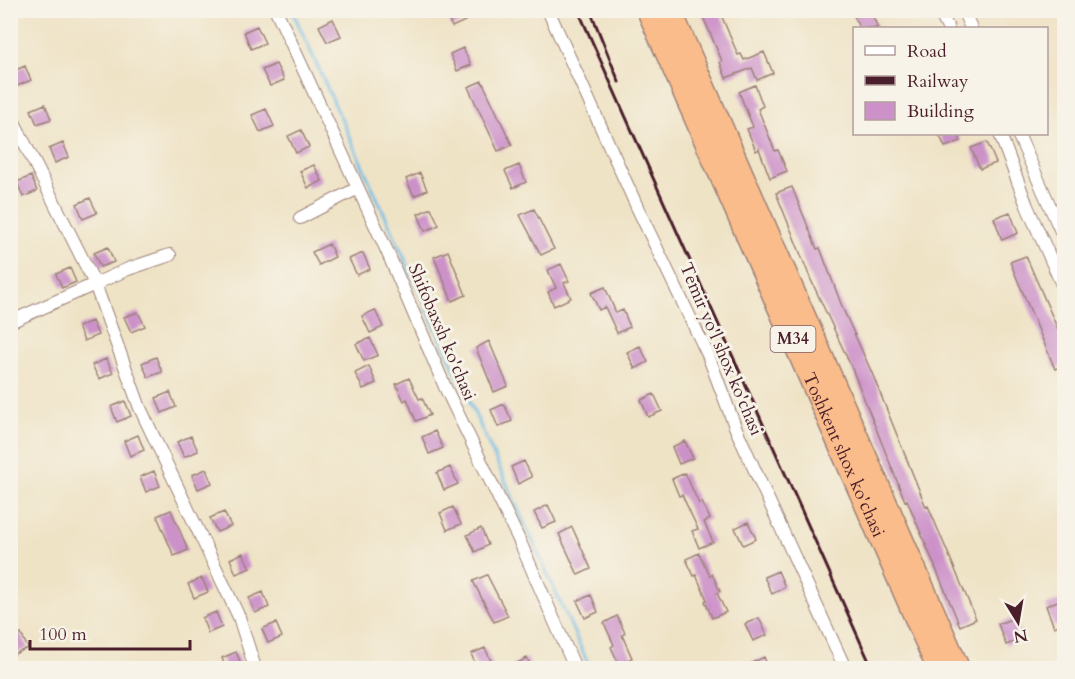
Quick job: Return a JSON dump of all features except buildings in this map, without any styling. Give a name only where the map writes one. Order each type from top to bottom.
[{"type":"highway","name":"Toshkent shox ko'chasi","points":[[648,10],[938,669]]},
{"type":"highway","name":"Toshkent shox ko'chasi","points":[[670,10],[958,669]]},
{"type":"street","name":"Shifobaxsh ko'chasi","points":[[276,10],[358,188],[445,387],[520,542],[575,669]]},
{"type":"street","name":"Temir yo'l shox ko'chasi","points":[[548,10],[638,209],[708,355],[736,429],[845,669]]},
{"type":"street","points":[[939,10],[948,27]]},
{"type":"street","points":[[963,10],[971,27]]},
{"type":"street","points":[[10,114],[94,284],[140,408],[239,617],[255,669]]},
{"type":"street","points":[[1000,135],[1027,206],[1065,289]]},
{"type":"street","points":[[1018,135],[1065,238]]},
{"type":"street","points":[[300,218],[358,188]]},
{"type":"street","points":[[10,322],[128,269],[170,255]]},
{"type":"waterway","points":[[292,10],[590,668]]},
{"type":"railway","points":[[578,10],[872,668]]},
{"type":"railway","points":[[590,10],[619,82]]}]
